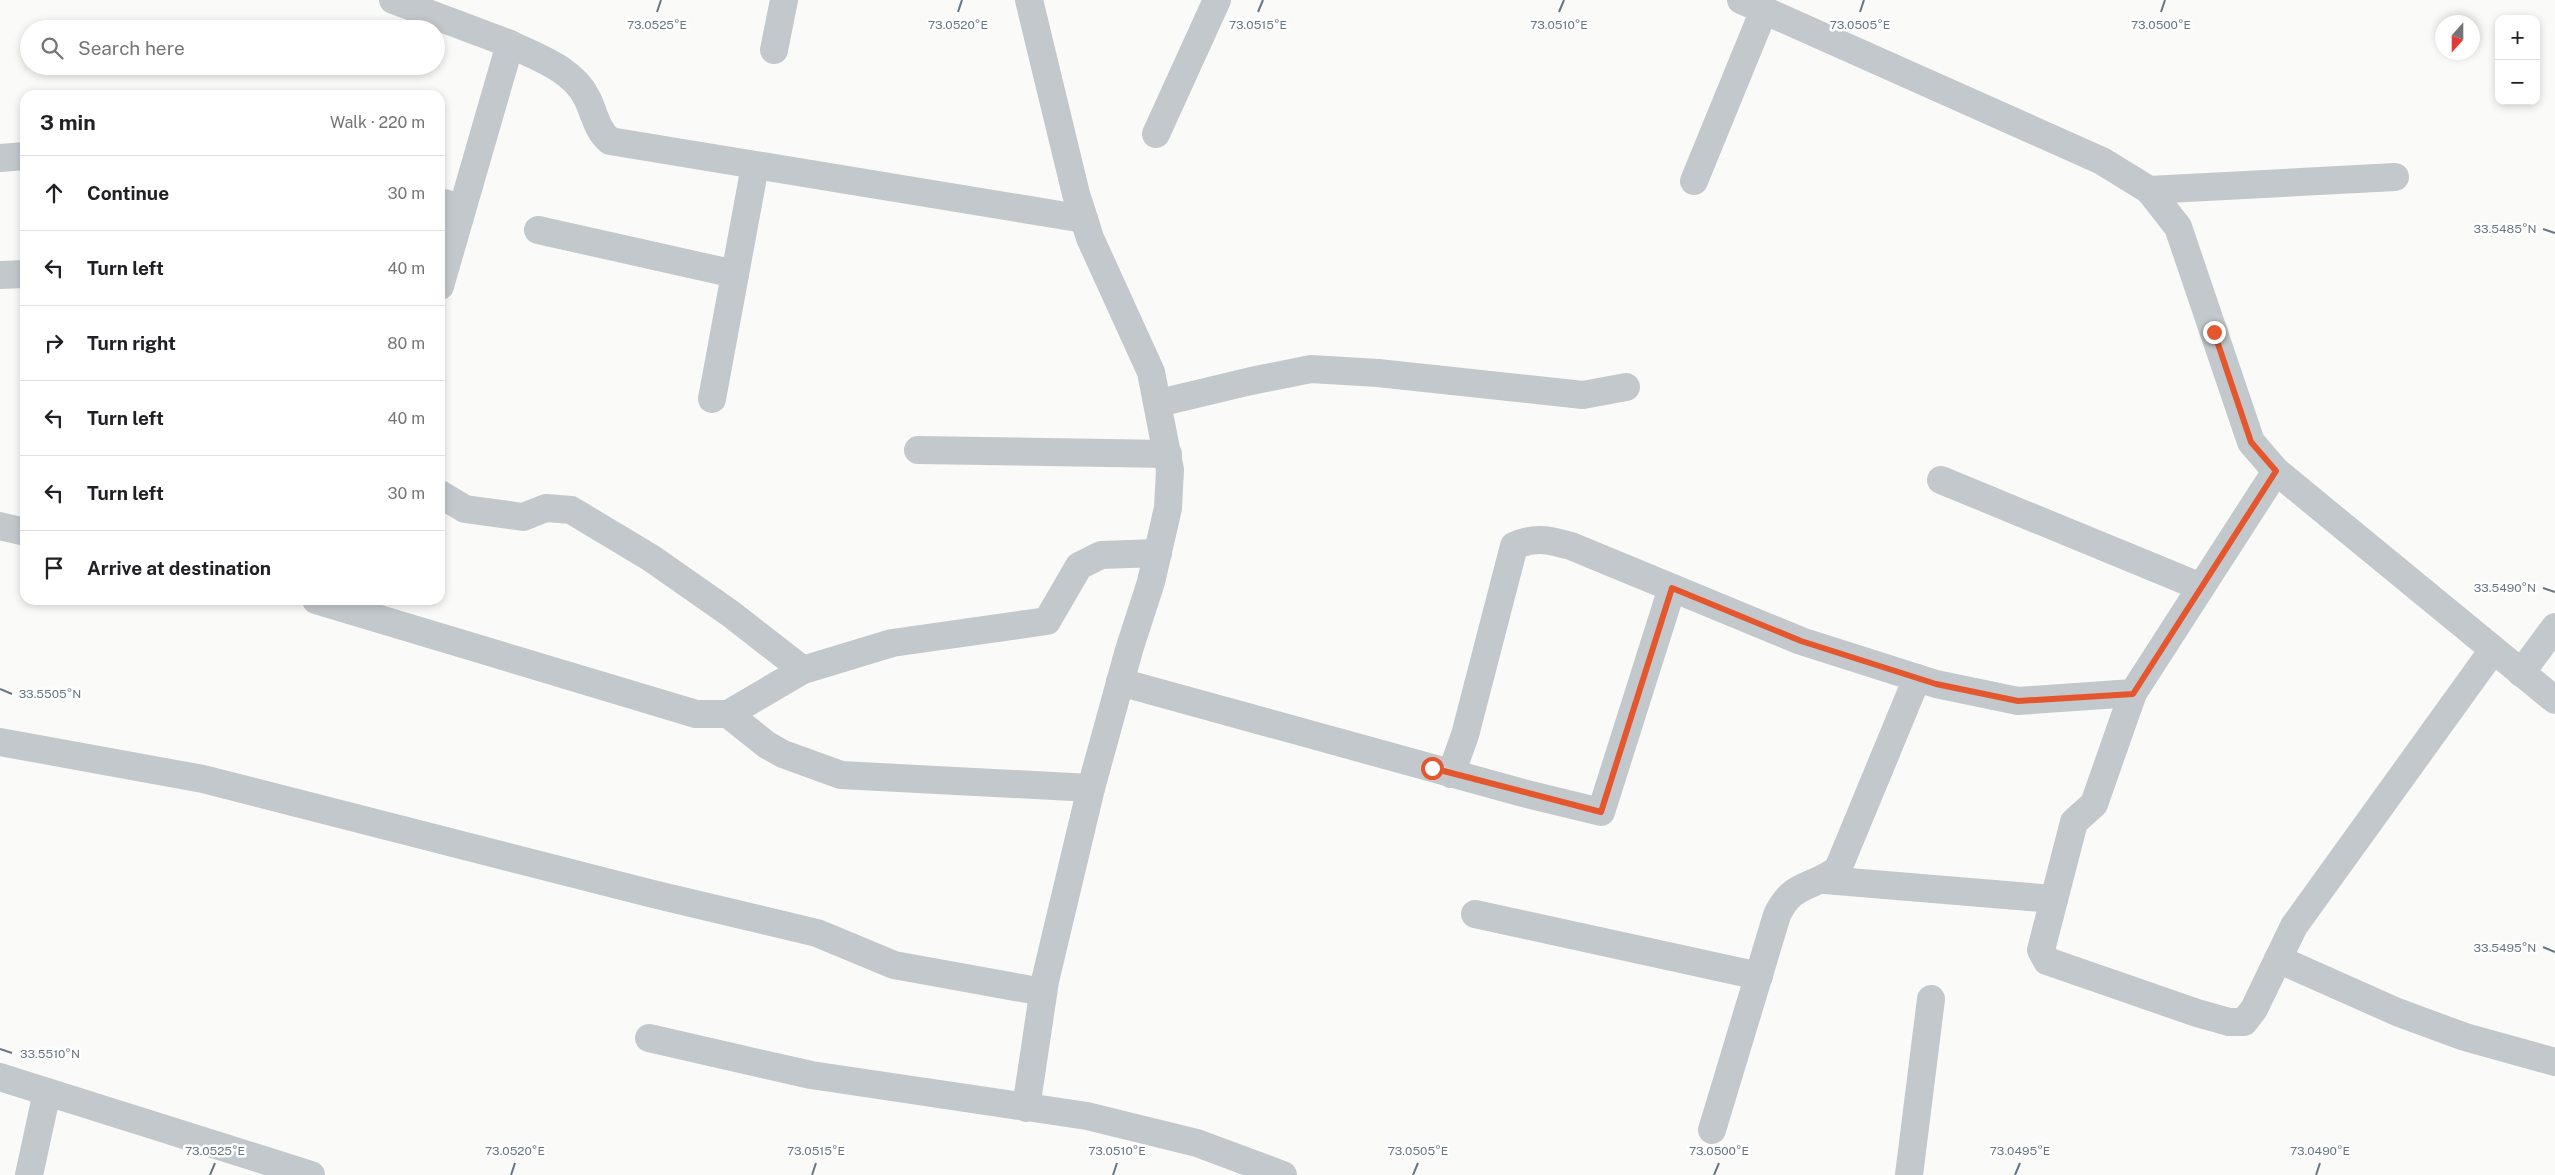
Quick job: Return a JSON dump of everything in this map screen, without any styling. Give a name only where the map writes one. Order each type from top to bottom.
[{"type":"street","points":[[393,0],[510,44],[564,71],[587,97],[600,132],[610,141],[1084,219]]},
{"type":"street","points":[[774,50],[784,0]]},
{"type":"street","points":[[1026,1108],[1043,992],[1090,788],[1158,553],[1168,508],[1170,470],[1159,403],[1151,372],[1090,238],[1084,219],[1029,0]]},
{"type":"street","points":[[1156,134],[1217,0]]},
{"type":"street","points":[[1694,181],[1752,5],[2102,161],[2149,190],[2178,227],[2251,442],[2276,471],[2555,700]]},
{"type":"street","points":[[445,249],[451,205],[510,44]]},
{"type":"street","points":[[0,158],[20,156]]},
{"type":"street","points":[[712,399],[755,166]]},
{"type":"street","points":[[2149,190],[2395,178]]},
{"type":"street","points":[[538,230],[735,274]]},
{"type":"street","points":[[0,275],[20,274]]},
{"type":"street","points":[[1159,403],[1311,369],[1378,373],[1583,396],[1626,388]]},
{"type":"street","points":[[918,450],[1168,454]]},
{"type":"street","points":[[2276,471],[2133,694],[2094,804],[2074,822],[2041,950],[2047,961],[2197,1013],[2229,1022],[2244,1022],[2254,1009],[2294,926],[2493,650]]},
{"type":"street","points":[[1941,480],[2201,587]]},
{"type":"street","points":[[445,497],[465,509],[523,517],[546,508],[571,510],[651,558],[731,614],[803,670]]},
{"type":"street","points":[[0,526],[20,531]]},
{"type":"street","points":[[1451,774],[1465,735],[1514,546],[1528,539],[1552,541],[1571,546],[1801,641],[1916,678],[2018,701],[2133,694]]},
{"type":"street","points":[[333,605],[696,714],[728,714],[803,670],[892,643],[1047,622],[1080,566],[1101,555],[1158,553]]},
{"type":"street","points":[[1120,682],[1451,774],[1601,812],[1672,588]]},
{"type":"street","points":[[2521,673],[2555,627]]},
{"type":"street","points":[[1825,880],[1838,869],[1916,678]]},
{"type":"street","points":[[728,714],[767,746],[783,754],[841,775],[1090,788]]},
{"type":"street","points":[[0,742],[203,779],[644,892],[817,933],[894,964],[1043,992]]},
{"type":"street","points":[[1712,1130],[1777,915],[1784,900],[1796,889],[1825,880],[2054,900]]},
{"type":"street","points":[[1475,914],[1759,976]]},
{"type":"street","points":[[2278,960],[2397,1012],[2465,1037],[2555,1062]]},
{"type":"street","points":[[1908,1175],[1931,1000]]},
{"type":"street","points":[[649,1038],[811,1076],[1087,1116],[1197,1143],[1277,1174]]},
{"type":"street","points":[[0,1077],[311,1175]]},
{"type":"street","points":[[29,1175],[47,1092]]},
{"type":"route","points":[[1432,768],[1523,794],[1601,812],[1672,588],[1801,641],[1936,684],[2018,701],[2133,694],[2276,471],[2251,442],[2214,332]]}]
